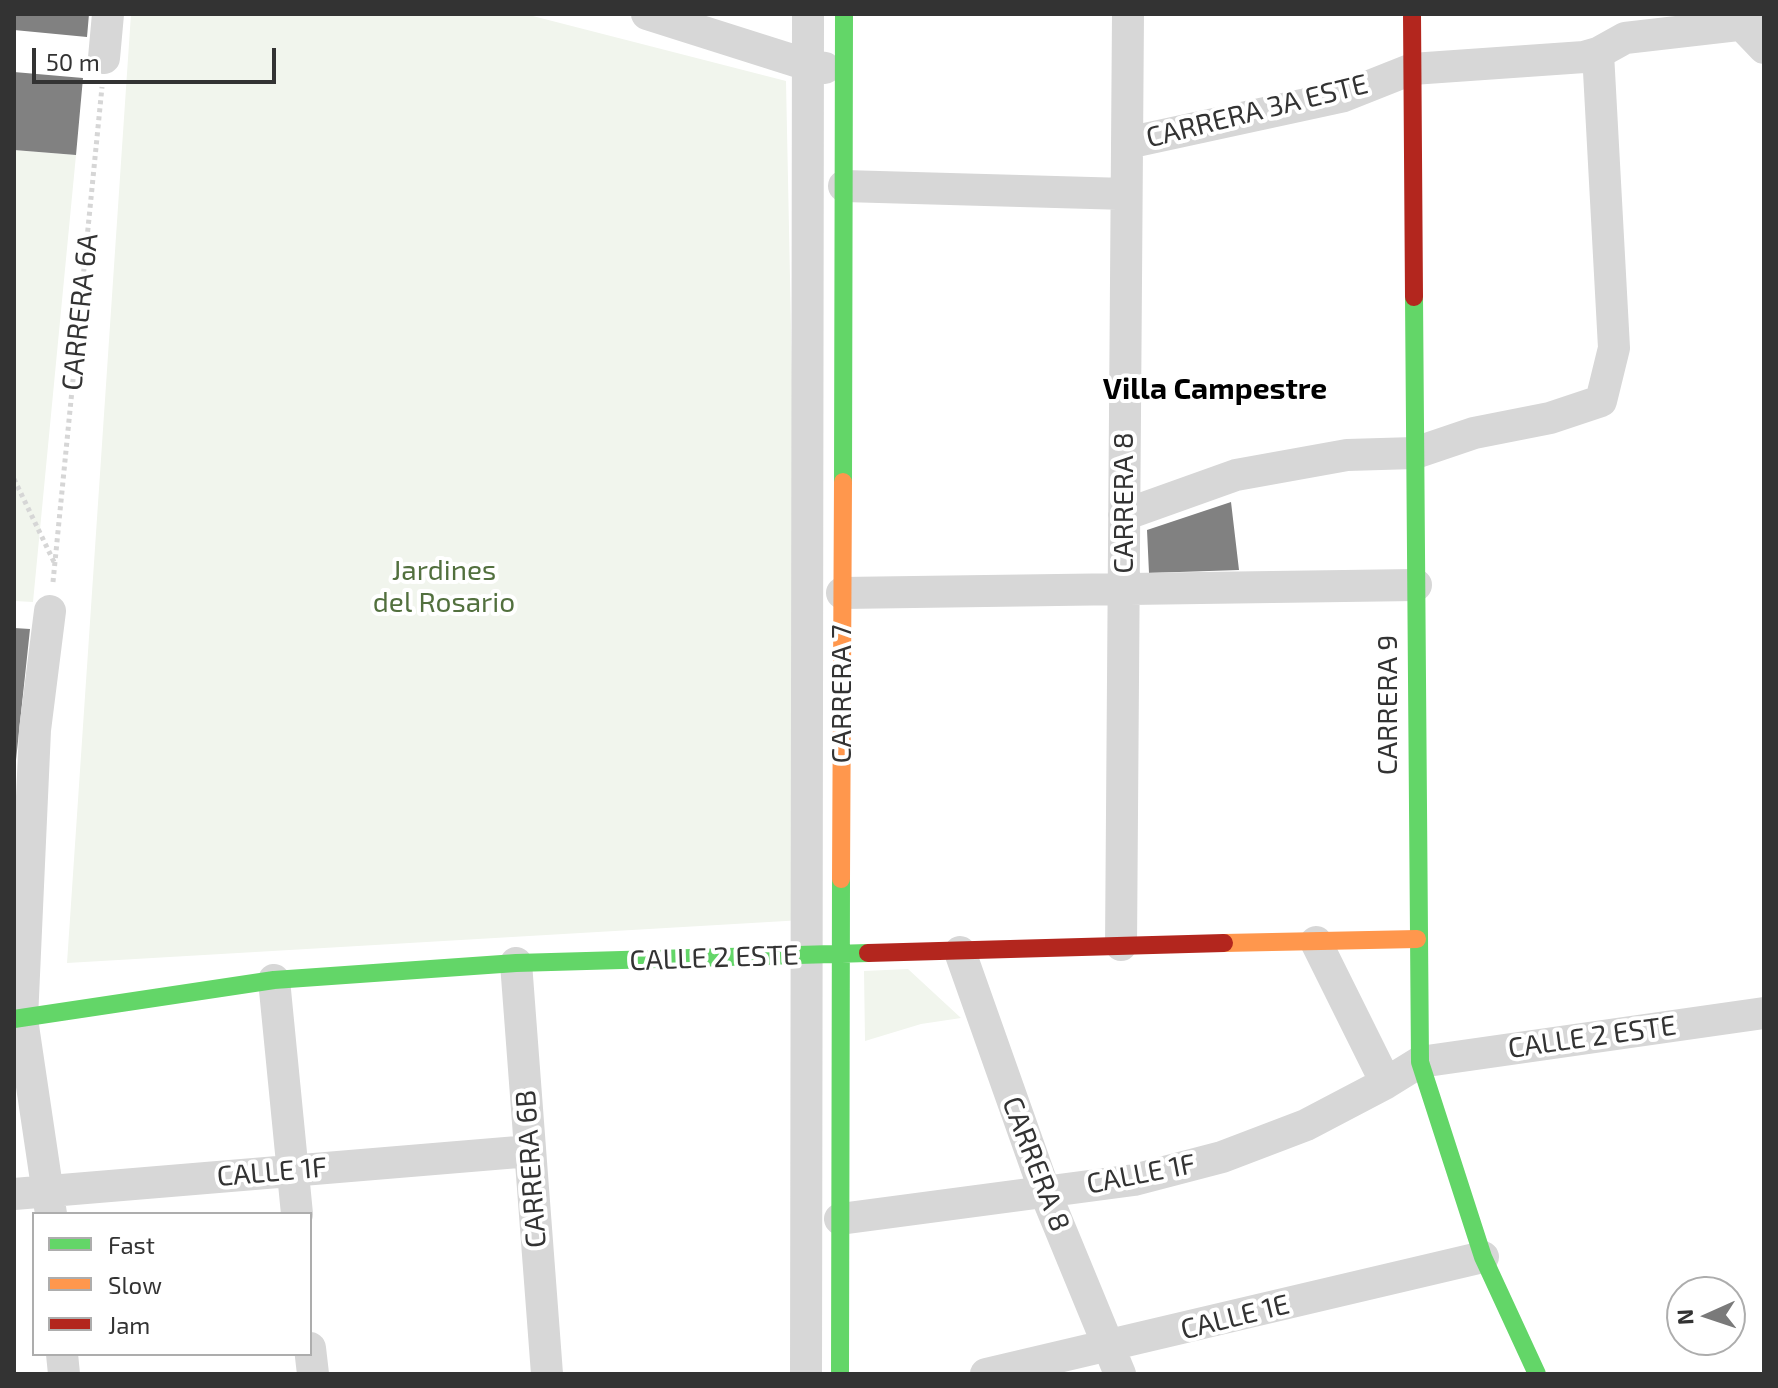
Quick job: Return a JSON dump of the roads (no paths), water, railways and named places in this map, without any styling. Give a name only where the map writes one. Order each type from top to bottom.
[{"type":"street","points":[[104,58],[108,14]]},
{"type":"street","points":[[647,14],[808,65],[844,71]]},
{"type":"street","name":"CARRERA 7","points":[[806,1374],[808,14]]},
{"type":"street","name":"CARRERA 7","points":[[840,1374],[844,14]]},
{"type":"street","name":"CARRERA 8","points":[[1121,945],[1128,14]]},
{"type":"street","name":"CARRERA 9","points":[[1412,14],[1420,1062],[1483,1257],[1537,1374]]},
{"type":"street","points":[[1753,23],[1764,48]]},
{"type":"street","name":"CARRERA 3A ESTE","points":[[1127,143],[1344,96],[1412,69],[1584,57],[1616,35],[1753,23]]},
{"type":"street","points":[[1124,515],[1236,475],[1347,455],[1415,453],[1474,433],[1550,418],[1601,401],[1614,348],[1616,35]]},
{"type":"street","points":[[844,186],[1126,194]]},
{"type":"street","points":[[842,593],[1416,585]]},
{"type":"street","points":[[50,611],[35,730],[18,1019],[50,1203]]},
{"type":"street","name":"CALLE 2 ESTE","points":[[18,1019],[274,980],[516,963],[1417,939]]},
{"type":"street","points":[[1316,942],[1386,1083]]},
{"type":"street","name":"CARRERA 8","points":[[960,952],[1045,1192],[1114,1360]]},
{"type":"street","name":"CARRERA 6B","points":[[516,963],[547,1374]]},
{"type":"street","points":[[274,980],[297,1212]]},
{"type":"street","name":"CALLE 2 ESTE","points":[[1420,1062],[1764,1013]]},
{"type":"street","name":"CALLE 1F","points":[[840,1219],[1134,1180],[1222,1157],[1306,1125],[1420,1062]]},
{"type":"street","name":"CALLE 1F","points":[[14,1194],[50,1203],[292,1170],[530,1151]]},
{"type":"street","name":"CALLE 1E","points":[[986,1374],[1114,1360],[1483,1257]]},
{"type":"district","name":"Villa Campestre","points":[[1215,389]]},
{"type":"park label","name":"Jardines del Rosario","points":[[444,587]]}]
